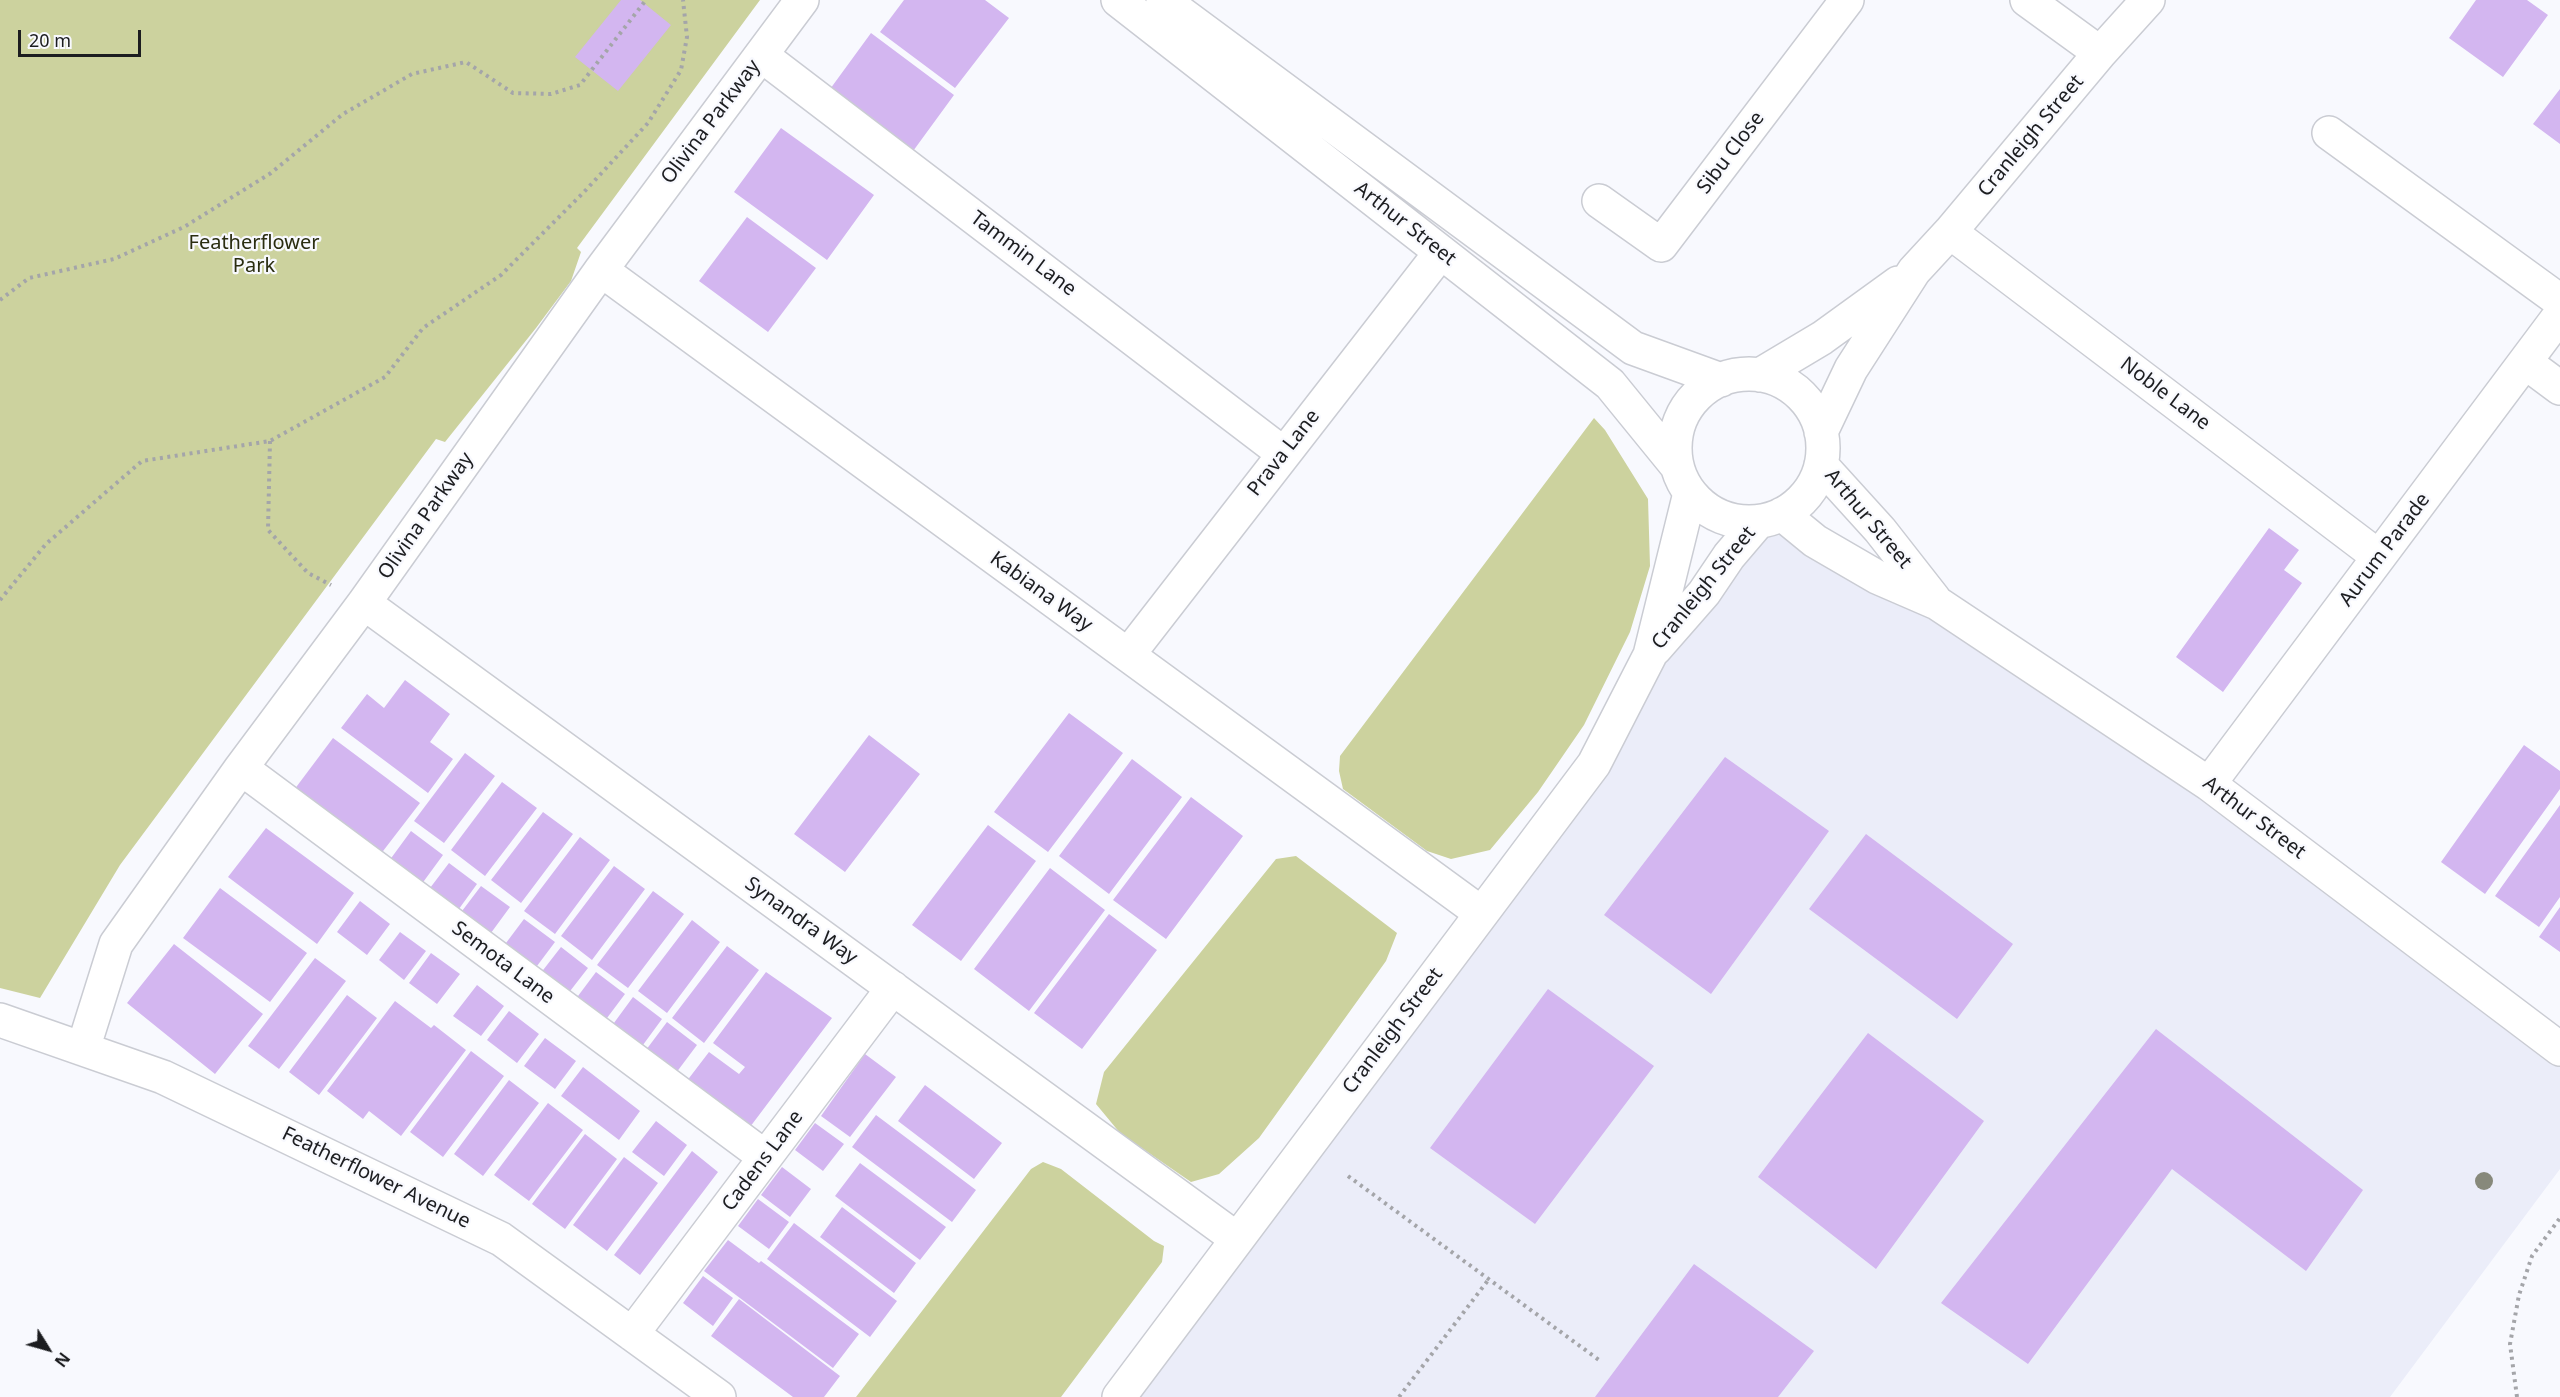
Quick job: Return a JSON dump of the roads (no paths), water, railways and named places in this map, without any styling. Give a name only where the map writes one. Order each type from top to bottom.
[{"type":"street","name":"Olivina Parkway","points":[[83,1048],[116,944],[241,768],[364,603],[601,270],[802,0]]},
{"type":"street","name":"Arthur Street","points":[[1118,0],[1610,384],[1683,479]]},
{"type":"street","name":"Arthur Street","points":[[1162,0],[1633,348],[1721,380]]},
{"type":"street","name":"Sibu Close","points":[[1599,201],[1661,245],[1847,0]]},
{"type":"street","points":[[2027,0],[2100,53]]},
{"type":"street","name":"Cranleigh Street","points":[[1821,432],[1851,369],[1914,271],[2148,0]]},
{"type":"street","name":"Tammin Lane","points":[[761,55],[1284,454]]},
{"type":"street","points":[[2330,133],[2560,301]]},
{"type":"street","name":"Noble Lane","points":[[1950,232],[2379,557]]},
{"type":"street","name":"Prava Lane","points":[[1128,655],[1441,252]]},
{"type":"street","name":"Kabiana Way","points":[[601,270],[1481,913]]},
{"type":"street","name":"Cranleigh Street","points":[[1760,375],[1822,338],[1914,271]]},
{"type":"street","name":"Aurum Parade","points":[[2209,784],[2560,315]]},
{"type":"street","points":[[2525,362],[2560,388]]},
{"type":"street","points":[[1760,375],[1788,385],[1800,394],[1817,418],[1823,448],[1821,465],[1815,480],[1807,494],[1795,506],[1770,518],[1735,521],[1713,514],[1700,505],[1683,479],[1675,439],[1683,414],[1699,394],[1721,380],[1734,376],[1760,375]]},
{"type":"street","name":"Arthur Street","points":[[1821,465],[1880,530],[1937,603]]},
{"type":"street","name":"Cranleigh Street","points":[[1650,654],[1683,479]]},
{"type":"street","name":"Arthur Street","points":[[1770,518],[1877,577],[1937,603],[2209,784],[2560,1049]]},
{"type":"street","name":"Cranleigh Street","points":[[1119,1397],[1594,764],[1650,654],[1704,593],[1729,556],[1770,518]]},
{"type":"street","name":"Synandra Way","points":[[364,603],[1237,1239]]},
{"type":"street","name":"Semota Lane","points":[[241,768],[765,1157]]},
{"type":"street","name":"Cadens Lane","points":[[632,1334],[893,988]]},
{"type":"street","name":"Featherflower Avenue","points":[[0,1020],[163,1077],[501,1239],[719,1397]]},
{"type":"park label","name":"Featherflower Park","points":[[254,254]]}]
